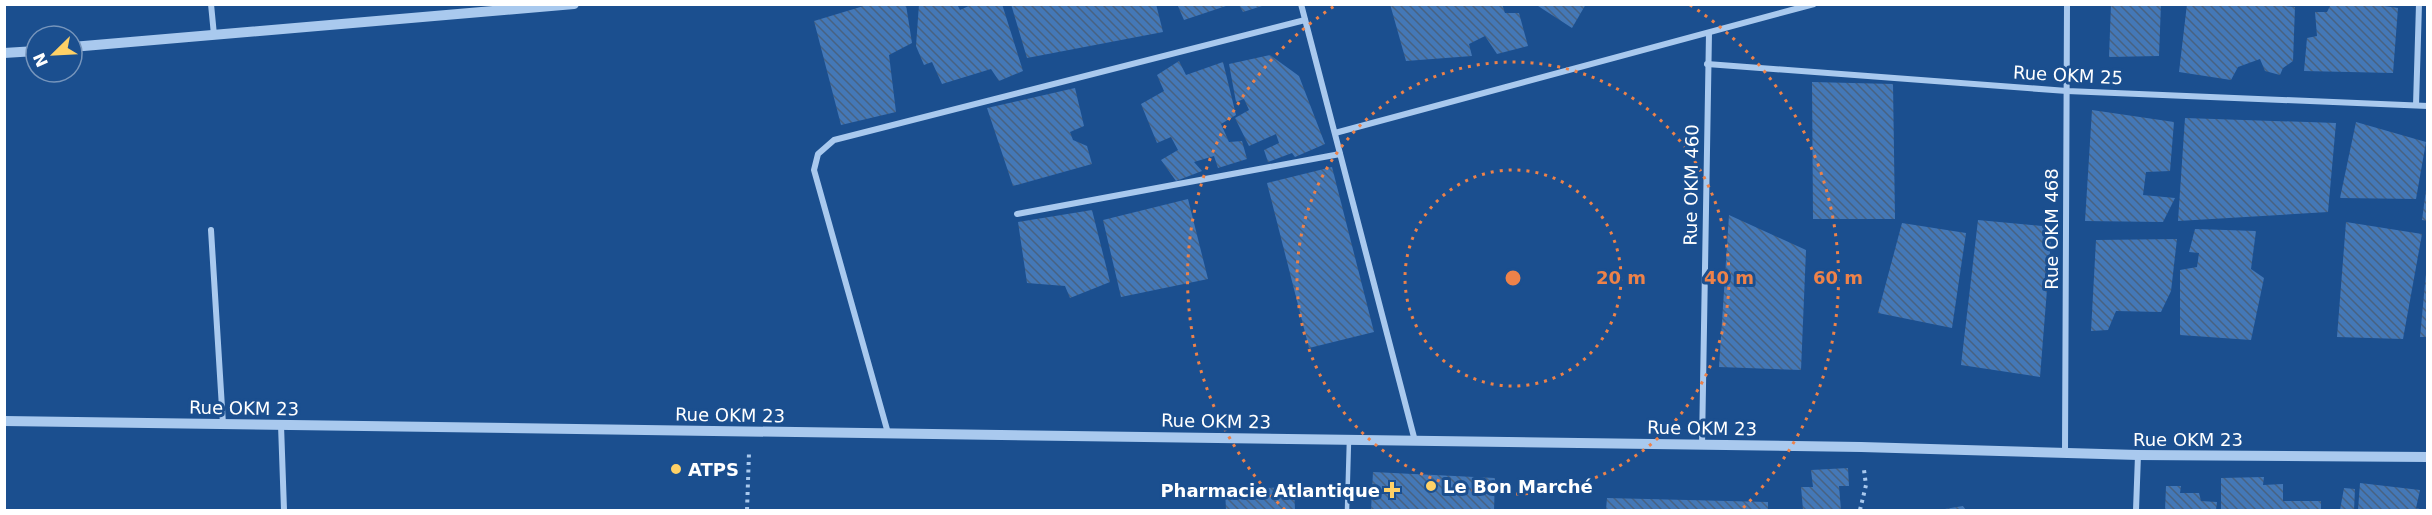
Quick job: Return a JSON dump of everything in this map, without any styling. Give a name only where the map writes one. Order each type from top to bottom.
[{"type":"street","points":[[211,4],[214,35]]},
{"type":"street","points":[[84,46],[574,4]]},
{"type":"street","points":[[1301,4],[1415,441]]},
{"type":"street","points":[[1335,133],[1814,4]]},
{"type":"street","name":"Rue OKM 468","points":[[2064,453],[2067,4]]},
{"type":"street","points":[[2416,105],[2419,4]]},
{"type":"street","points":[[888,433],[814,170],[818,154],[834,140],[1305,20]]},
{"type":"street","name":"Rue OKM 460","points":[[1702,445],[1709,33]]},
{"type":"street","points":[[4,53],[24,52]]},
{"type":"street","name":"Rue OKM 25","points":[[1707,64],[2067,91],[2427,106]]},
{"type":"street","points":[[1017,214],[1340,154]]},
{"type":"street","points":[[211,230],[223,424]]},
{"type":"street","name":"Rue OKM 23","points":[[4,421],[1861,447],[2138,455],[2427,457]]},
{"type":"street","points":[[281,425],[284,510]]},
{"type":"street","points":[[2136,510],[2138,455]]},
{"type":"lane","points":[[1347,510],[1349,440]]},
{"type":"path","points":[[747,510],[750,432]]},
{"type":"path","points":[[1860,510],[1866,485],[1861,447]]},
{"type":"building","points":[[919,4],[957,4],[960,10],[973,4],[1002,4],[1023,71],[999,81],[991,69],[942,84],[932,62],[924,65],[916,46]]},
{"type":"building","points":[[1011,4],[1156,4],[1163,32],[1027,58]]},
{"type":"building","points":[[1177,4],[1229,4],[1229,5],[1184,20]]},
{"type":"building","points":[[1390,4],[1502,4],[1505,13],[1519,13],[1528,46],[1497,54],[1485,36],[1469,44],[1472,56],[1406,61]]},
{"type":"building","points":[[1535,4],[1586,4],[1572,28]]},
{"type":"building","points":[[2111,4],[2161,4],[2159,56],[2109,57]]},
{"type":"building","points":[[2187,4],[2262,4],[2295,7],[2293,61],[2283,68],[2280,75],[2265,71],[2260,59],[2238,67],[2231,80],[2179,72]]},
{"type":"building","points":[[2331,4],[2370,4],[2398,8],[2393,73],[2304,71],[2307,38],[2317,36],[2315,12],[2327,12]]},
{"type":"building","points":[[867,5],[906,5],[912,43],[889,55],[896,112],[841,125],[814,21]]},
{"type":"building","points":[[1239,5],[1265,5],[1243,12]]},
{"type":"building","points":[[1270,55],[1299,76],[1325,144],[1295,157],[1292,153],[1268,162],[1264,150],[1279,143],[1276,134],[1249,146],[1235,118],[1249,110],[1244,99],[1236,102],[1229,64]]},
{"type":"building","points":[[1179,61],[1186,75],[1223,62],[1236,115],[1221,124],[1229,142],[1242,141],[1247,159],[1218,168],[1214,156],[1194,162],[1202,171],[1176,181],[1161,160],[1178,150],[1171,137],[1157,143],[1141,104],[1164,91],[1157,75]]},
{"type":"building","points":[[1812,82],[1893,84],[1895,219],[1813,219]]},
{"type":"building","points":[[1075,88],[1084,126],[1070,132],[1073,140],[1087,146],[1092,164],[1013,186],[987,108]]},
{"type":"building","points":[[2092,110],[2174,122],[2170,171],[2146,172],[2143,195],[2175,198],[2163,222],[2085,221]]},
{"type":"building","points":[[2185,118],[2336,123],[2328,212],[2178,221]]},
{"type":"building","points":[[2356,122],[2426,142],[2416,199],[2340,198]]},
{"type":"building","points":[[1332,167],[1374,332],[1309,348],[1267,183]]},
{"type":"building","points":[[2426,190],[2428,190],[2428,221],[2422,220]]},
{"type":"building","points":[[1188,199],[1208,279],[1121,297],[1103,220]]},
{"type":"building","points":[[1092,210],[1110,282],[1070,298],[1065,286],[1027,283],[1018,222]]},
{"type":"building","points":[[1729,215],[1806,250],[1801,370],[1719,367]]},
{"type":"building","points":[[1978,220],[2052,227],[2040,377],[1961,365]]},
{"type":"building","points":[[2346,222],[2422,234],[2403,339],[2337,337]]},
{"type":"building","points":[[1902,223],[1966,233],[1952,328],[1878,313]]},
{"type":"building","points":[[2195,229],[2256,231],[2251,269],[2264,278],[2251,340],[2180,335],[2180,270],[2197,267],[2199,253],[2189,252]]},
{"type":"building","points":[[2177,239],[2171,291],[2161,312],[2116,311],[2108,330],[2091,331],[2096,240]]},
{"type":"building","points":[[2426,273],[2428,273],[2428,337],[2420,337]]},
{"type":"building","points":[[1848,468],[1849,486],[1839,486],[1841,510],[1803,510],[1801,487],[1813,487],[1811,470]]},
{"type":"building","points":[[1373,472],[1495,478],[1494,510],[1371,510]]},
{"type":"building","points":[[2264,477],[2263,485],[2283,484],[2283,501],[2321,501],[2321,510],[2221,510],[2221,478]]},
{"type":"building","points":[[2360,483],[2420,490],[2416,508],[2424,510],[2358,510]]},
{"type":"building","points":[[2166,486],[2181,486],[2180,493],[2199,493],[2201,501],[2217,502],[2216,510],[2165,510]]},
{"type":"building","points":[[1294,487],[1295,510],[1226,510],[1225,489]]},
{"type":"building","points":[[2344,488],[2355,489],[2354,510],[2340,510]]},
{"type":"building","points":[[1607,498],[1768,502],[1768,510],[1606,510]]},
{"type":"building","points":[[1963,506],[1966,510],[1945,510],[1945,509]]},
{"type":"place","name":"ATPS","points":[[676,469]]},
{"type":"place","name":"Le Bon Marché","points":[[1431,486]]},
{"type":"place","name":"Pharmacie Atlantique","points":[[1392,490]]}]
